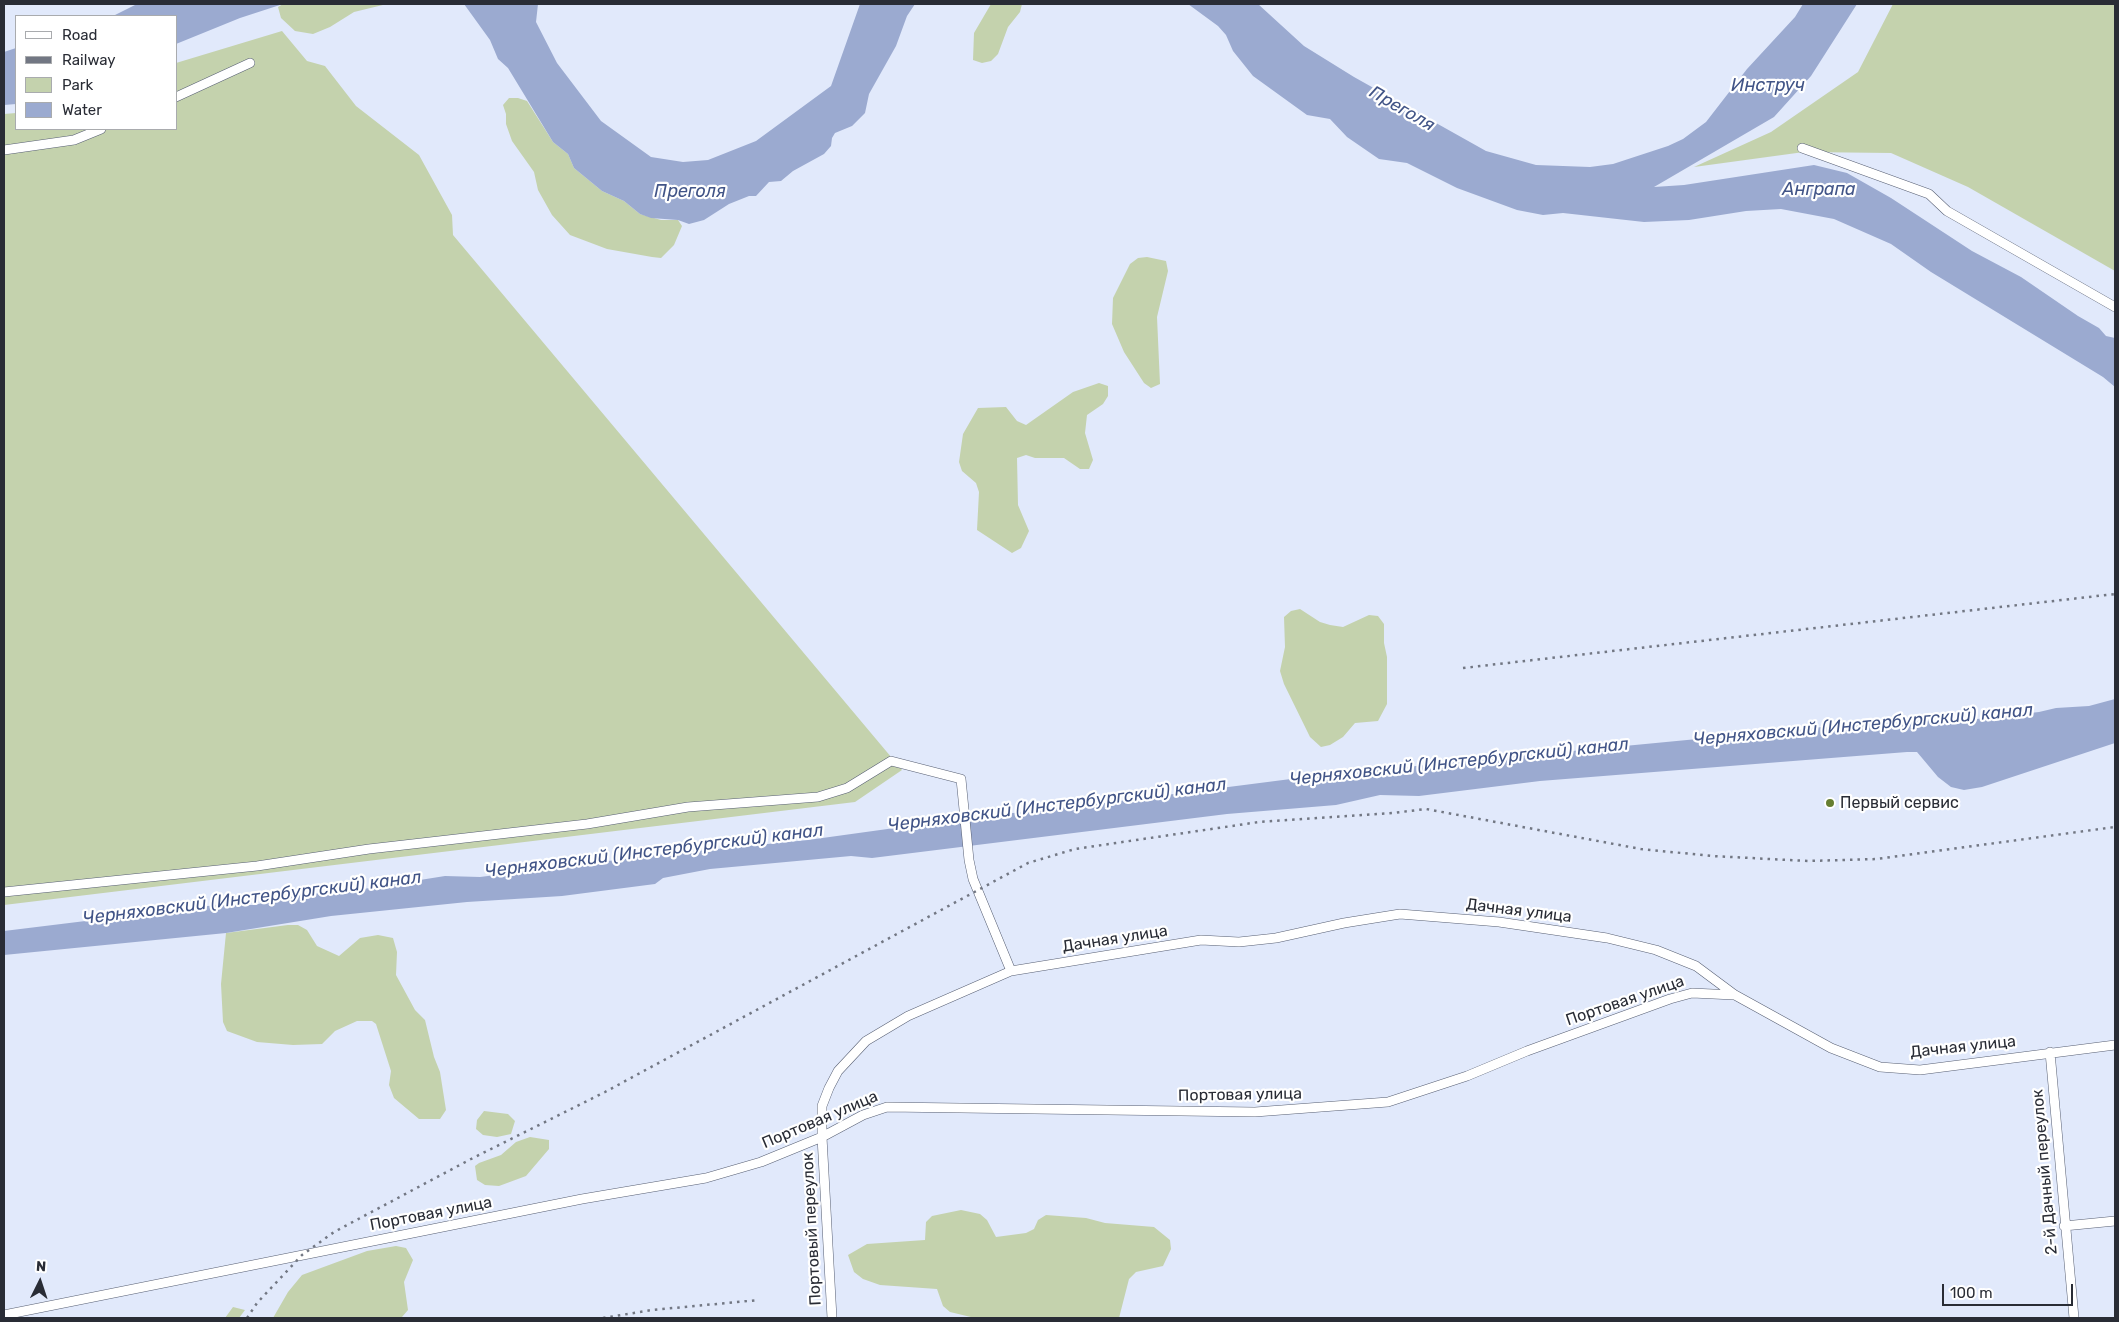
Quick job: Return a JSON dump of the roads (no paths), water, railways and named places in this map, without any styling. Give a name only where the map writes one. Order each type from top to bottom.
[{"type":"street","points":[[178,96],[250,63]]},
{"type":"street","points":[[4,150],[74,140],[99,130]]},
{"type":"street","points":[[1802,148],[1929,194],[1946,211],[2115,307]]},
{"type":"street","points":[[4,892],[257,866],[369,850],[587,824],[688,807],[818,797],[847,788],[891,761],[961,779],[969,860],[977,890],[1011,971]]},
{"type":"street","name":"Дачная улица","points":[[822,1137],[822,1106],[829,1088],[838,1071],[866,1041],[908,1016],[1011,971],[1202,940],[1239,942],[1276,938],[1344,923],[1400,914],[1499,922],[1607,938],[1656,950],[1696,966],[1735,995],[1831,1048],[1880,1066],[1920,1070],[2115,1045]]},
{"type":"street","name":"Портовая улица","points":[[4,1315],[582,1199],[706,1178],[761,1162],[822,1137],[863,1115],[886,1107],[907,1105],[1255,1112],[1388,1102],[1467,1076],[1527,1051],[1670,999],[1692,993],[1735,995]]},
{"type":"street","name":"2-й Дачный переулок","points":[[2050,1052],[2064,1226],[2074,1318]]},
{"type":"street","name":"Портовый переулок","points":[[822,1137],[832,1318]]},
{"type":"street","points":[[2064,1226],[2115,1221]]},
{"type":"water","points":[[137,4],[283,4],[240,18],[178,43],[178,15],[115,15]]},
{"type":"water","name":"Преголя","points":[[464,4],[538,4],[536,22],[557,63],[601,121],[651,157],[683,162],[708,160],[756,141],[831,86],[860,4],[915,4],[907,16],[896,46],[869,94],[865,113],[852,126],[835,133],[831,146],[824,154],[793,171],[781,181],[769,182],[756,196],[749,196],[729,204],[704,220],[689,224],[678,220],[651,218],[640,214],[624,201],[602,191],[574,168],[568,154],[553,142],[508,68],[498,59],[490,40]]},
{"type":"water","points":[[1188,4],[1258,4],[1304,46],[1354,77],[1486,151],[1536,165],[1590,167],[1613,164],[1668,146],[1683,139],[1706,122],[1747,69],[1795,17],[1803,4],[1857,4],[1811,76],[1774,117],[1654,187],[1684,185],[1814,165],[1847,173],[1891,198],[1972,251],[2021,277],[2099,328],[2106,336],[2115,338],[2115,387],[2103,377],[1931,272],[1891,244],[1834,219],[1781,209],[1746,211],[1689,220],[1644,222],[1563,213],[1543,215],[1517,210],[1457,188],[1407,163],[1379,159],[1347,137],[1330,119],[1307,115],[1253,76],[1233,51],[1226,35],[1218,26]]},
{"type":"water","points":[[15,48],[15,104],[4,105],[4,52]]},
{"type":"water","name":"Черняховский (Инстербургский) канал","points":[[2115,699],[2115,743],[1982,787],[1964,790],[1951,787],[1938,777],[1917,752],[1540,781],[1419,796],[1380,795],[1336,805],[1227,814],[872,858],[851,856],[710,869],[663,878],[655,884],[562,896],[467,902],[331,916],[226,933],[4,955],[4,931],[216,905],[255,905],[286,896],[307,893],[332,894],[445,876],[480,877],[656,855],[808,840],[967,818],[1096,804],[1322,775],[1833,726],[1897,721],[1968,720],[2039,712],[2056,708],[2089,706]]},
{"type":"railway","points":[[1463,668],[2115,594]]},
{"type":"railway","points":[[247,1318],[257,1303],[302,1255],[334,1232],[471,1159],[605,1092],[1028,863],[1075,849],[1259,822],[1426,809],[1641,849],[1712,856],[1808,861],[1877,859],[2115,827]]},
{"type":"railway","points":[[603,1318],[652,1310],[759,1300]]},
{"type":"place","name":"Первый сервис","points":[[1830,803]]},
{"type":"water label","name":"Инструч","points":[[1768,86]]},
{"type":"water label","name":"Анграпа","points":[[1819,190]]}]
